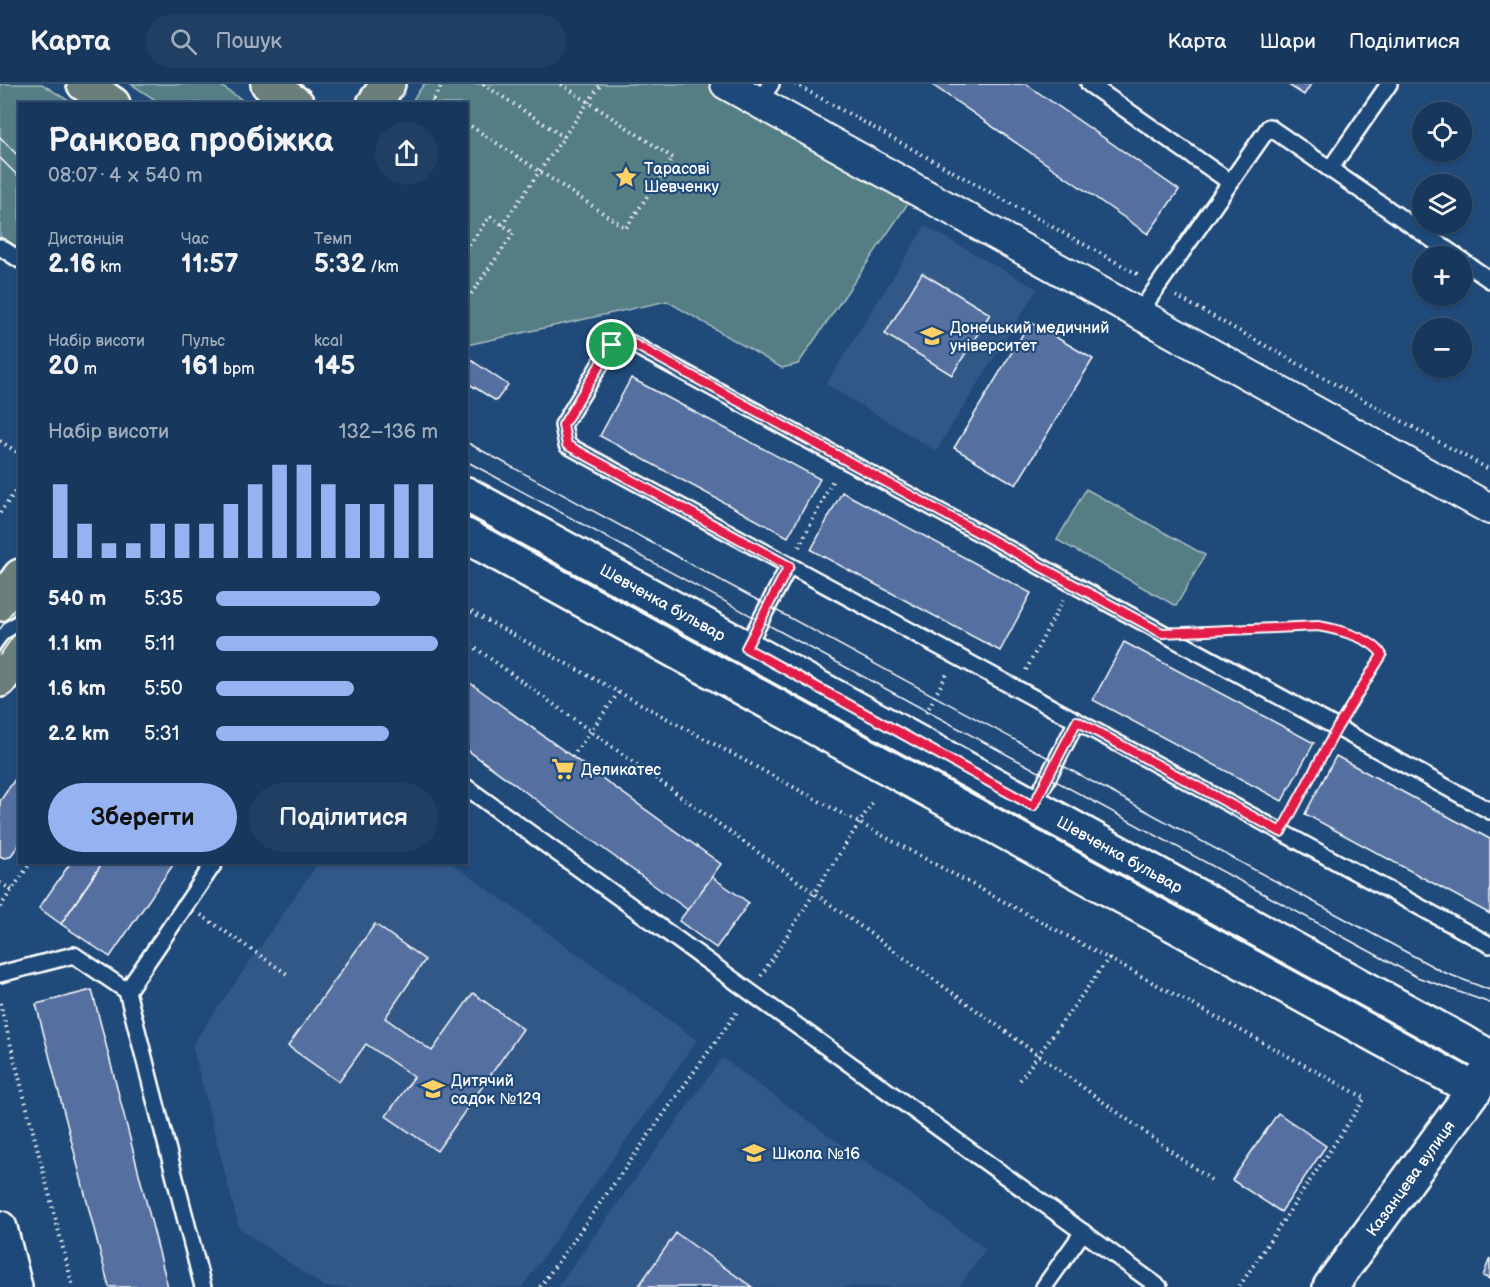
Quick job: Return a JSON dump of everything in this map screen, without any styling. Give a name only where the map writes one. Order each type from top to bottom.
[{"type":"main road","points":[[84,84],[110,102]]},
{"type":"main road","points":[[268,84],[294,102]]},
{"type":"main road","points":[[375,102],[388,84]]},
{"type":"main road","points":[[0,604],[18,579]]},
{"type":"main road","points":[[0,680],[18,655]]},
{"type":"street","points":[[726,84],[765,93],[1139,313],[1490,509]]},
{"type":"street","name":"Шевченка бульвар","points":[[468,495],[1490,1057]]},
{"type":"street","points":[[468,537],[1482,1079]]},
{"type":"street","name":"Казанцева вулиця","points":[[1330,1287],[1482,1079]]},
{"type":"street","points":[[0,1228],[15,1287]]},
{"type":"lane","points":[[1089,84],[1230,182]]},
{"type":"lane","points":[[1330,169],[1389,84]]},
{"type":"lane","points":[[1139,313],[1269,127],[1442,246]]},
{"type":"lane","points":[[0,247],[18,259]]},
{"type":"lane","points":[[1472,268],[1490,280]]},
{"type":"lane","points":[[1490,811],[630,342],[612,345],[563,425],[567,445],[1490,945]]},
{"type":"lane","points":[[746,648],[789,566]]},
{"type":"lane","points":[[1033,806],[1077,721]]},
{"type":"lane","points":[[468,788],[1159,1287]]},
{"type":"lane","points":[[127,991],[214,864]]},
{"type":"lane","points":[[0,974],[74,955],[127,991],[203,1287]]},
{"type":"lane","points":[[1044,1287],[1083,1232]]},
{"type":"path","points":[[431,102],[443,84]]},
{"type":"path","points":[[483,84],[564,137]]},
{"type":"path","points":[[468,124],[626,228],[673,158],[561,84]]},
{"type":"path","points":[[502,225],[600,84]]},
{"type":"path","points":[[468,247],[490,216],[514,233],[468,298]]},
{"type":"path","points":[[0,441],[18,453]]},
{"type":"path","points":[[789,566],[844,459]]},
{"type":"path","points":[[0,513],[18,487]]},
{"type":"path","points":[[1016,688],[1072,584]]},
{"type":"path","points":[[468,610],[1365,1098],[1239,1287]]},
{"type":"path","points":[[1162,633],[1318,626],[1341,630],[1378,648],[1382,655],[1337,728],[1281,832]]},
{"type":"path","points":[[468,642],[1211,1180]]},
{"type":"path","points":[[923,718],[956,656]]},
{"type":"path","points":[[572,757],[619,692]]},
{"type":"path","points":[[540,1287],[751,992],[874,800]]},
{"type":"path","points":[[0,907],[30,864]]},
{"type":"path","points":[[0,883],[12,890]]},
{"type":"path","points":[[186,905],[290,976]]},
{"type":"path","points":[[1020,1080],[1108,958]]},
{"type":"path","points":[[0,1003],[73,1287]]},
{"type":"shaded area","name":"Донецький медичний університет","points":[[925,226],[1037,289],[936,451],[826,384]]},
{"type":"shaded area","name":"Дитячий садок №129","points":[[318,864],[452,864],[697,1040],[522,1287],[325,1287],[239,1228],[192,1045]]},
{"type":"shaded area","name":"Школа №16","points":[[722,1058],[986,1249],[959,1287],[558,1287]]},
{"type":"green space","points":[[0,84],[42,84],[70,102],[18,102],[18,250],[0,238]]},
{"type":"green space","points":[[131,84],[218,84],[245,102],[158,102]]},
{"type":"green space","points":[[424,84],[711,84],[913,196],[798,364],[782,368],[667,301],[468,345],[468,102],[411,102]]},
{"type":"green space","points":[[1086,489],[1205,555],[1176,606],[1057,540]]},
{"type":"green space","points":[[468,509],[1407,1025],[1400,1036],[468,524]]},
{"type":"building","points":[[931,84],[1026,84],[1179,190],[1148,234]]},
{"type":"building","points":[[1287,84],[1311,84],[1304,95]]},
{"type":"building","points":[[922,273],[990,314],[952,375],[885,334]]},
{"type":"building","points":[[1030,322],[1093,359],[1016,485],[954,448]]},
{"type":"building","points":[[468,358],[508,385],[496,401],[468,383]]},
{"type":"building","points":[[631,378],[820,479],[788,537],[600,436]]},
{"type":"building","points":[[842,492],[1031,593],[1000,651],[811,550]]},
{"type":"building","points":[[1124,642],[1314,743],[1282,801],[1093,700]]},
{"type":"building","points":[[468,681],[721,864],[688,910],[468,750]]},
{"type":"building","points":[[1336,756],[1490,839],[1490,914],[1305,814]]},
{"type":"building","points":[[18,775],[18,846],[10,857],[4,858],[0,856],[0,801]]},
{"type":"building","points":[[70,864],[102,864],[61,924],[39,908]]},
{"type":"building","points":[[102,864],[174,864],[110,957],[61,924]]},
{"type":"building","points":[[712,877],[749,903],[716,948],[679,921]]},
{"type":"building","points":[[375,924],[425,960],[385,1018],[432,1051],[473,993],[523,1029],[437,1151],[386,1116],[414,1077],[366,1044],[339,1082],[288,1046]]},
{"type":"building","points":[[92,990],[168,1287],[109,1287],[36,1004]]},
{"type":"building","points":[[1278,1113],[1326,1146],[1281,1212],[1232,1180]]},
{"type":"building","points":[[676,1233],[752,1287],[638,1287]]},
{"type":"building","points":[[1490,1258],[1490,1279],[1483,1276]]},
{"type":"tram line","points":[[0,137],[18,156]]},
{"type":"tram line","points":[[0,158],[18,176]]},
{"type":"tram line","points":[[468,443],[1443,972],[1490,990]]},
{"type":"tram line","points":[[468,462],[1417,977],[1490,1003]]},
{"type":"tram line","points":[[0,629],[18,604]]},
{"type":"tram line","points":[[0,655],[18,629]]},
{"type":"place","name":"Тарасові Шевченку","points":[[626,177]]},
{"type":"place","name":"Донецький медичний університет","points":[[932,336]]},
{"type":"place","name":"Деликатес","points":[[563,769]]},
{"type":"place","name":"Дитячий садок №129","points":[[433,1089]]},
{"type":"place","name":"Школа №16","points":[[754,1153]]},
{"type":"route","points":[[630,342],[1162,633],[1318,626],[1341,630],[1378,648],[1382,655],[1337,728],[1281,832],[1077,721],[1033,806],[746,648],[789,566],[567,445],[563,425],[612,345],[630,342]]}]
